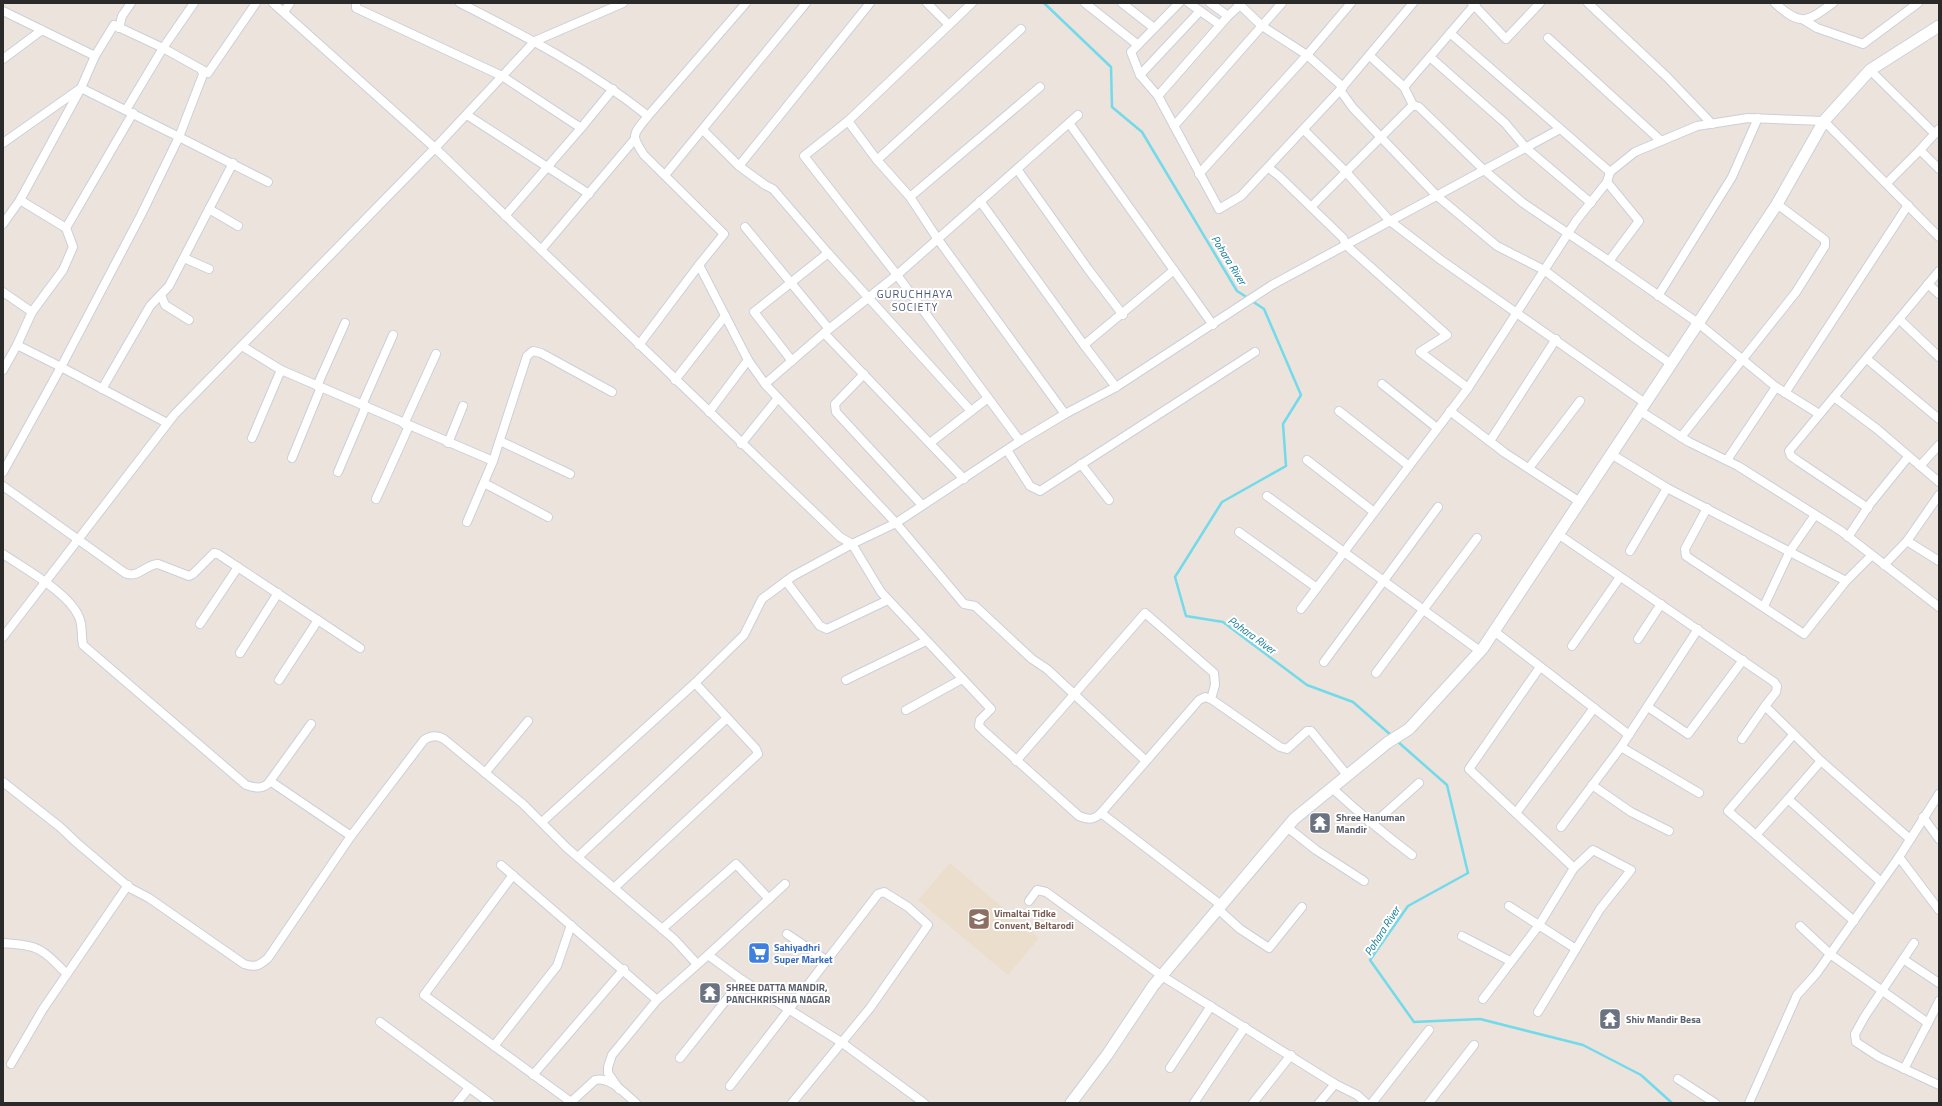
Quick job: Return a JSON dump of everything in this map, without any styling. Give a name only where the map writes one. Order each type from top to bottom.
[{"type":"street","points":[[119,28],[122,16],[131,3]]},
{"type":"street","points":[[66,228],[163,48],[194,3]]},
{"type":"street","points":[[3,224],[20,200],[81,88],[95,56],[114,26],[163,48],[208,73],[256,3]]},
{"type":"street","points":[[273,3],[435,148],[741,444],[840,537],[852,544],[881,592],[991,709],[980,720],[979,726],[1079,816],[1088,820],[1096,818],[1200,700],[1205,697],[1211,699],[1280,747],[1286,749],[1307,731],[1311,731],[1347,775]]},
{"type":"street","points":[[284,12],[290,3]]},
{"type":"street","points":[[356,3],[356,8],[502,76],[581,128]]},
{"type":"street","points":[[460,3],[535,41],[613,89],[648,116]]},
{"type":"street","points":[[3,637],[167,423],[467,115],[535,41],[623,3]]},
{"type":"street","points":[[639,345],[724,234],[644,155],[634,140],[634,134],[746,3]]},
{"type":"street","points":[[665,175],[806,3]]},
{"type":"street","points":[[739,166],[870,3]]},
{"type":"street","points":[[972,3],[848,122],[804,156],[896,275],[1020,441]]},
{"type":"street","points":[[1085,3],[1138,45]]},
{"type":"street","points":[[1122,3],[1154,28]]},
{"type":"street","points":[[1179,3],[1130,52],[1140,75],[1158,96],[1219,209],[1241,196],[1269,168],[1342,89],[1413,3]]},
{"type":"street","points":[[1189,3],[1220,26]]},
{"type":"street","points":[[1210,3],[1228,16]]},
{"type":"street","points":[[1174,126],[1282,3]]},
{"type":"street","points":[[1199,174],[1307,55],[1351,3]]},
{"type":"street","points":[[1404,87],[1474,4],[1506,39],[1540,3]]},
{"type":"street","points":[[1588,3],[1667,77],[1712,124]]},
{"type":"street","points":[[1775,3],[1794,18],[1804,20],[1817,28],[1863,44],[1918,3]]},
{"type":"street","points":[[1804,20],[1815,16],[1833,3]]},
{"type":"street","points":[[930,4],[949,25]]},
{"type":"street","points":[[1158,96],[1239,4],[1262,26],[1307,55],[1342,89],[1353,108],[1437,196],[1497,246],[1544,270],[1636,340],[1671,364]]},
{"type":"street","points":[[3,11],[95,56]]},
{"type":"street","points":[[1140,75],[1200,11]]},
{"type":"street","points":[[1071,1103],[1162,976],[1287,826],[1387,743],[1409,729],[1480,651],[1777,204],[1824,120],[1870,70],[1939,26]]},
{"type":"street","points":[[877,160],[1021,29]]},
{"type":"street","points":[[3,59],[42,30]]},
{"type":"street","points":[[1450,33],[1610,172]]},
{"type":"street","points":[[1548,38],[1660,140]]},
{"type":"street","points":[[1370,56],[1404,87],[1413,105],[1419,107],[1484,170],[1523,203],[1570,233],[1609,262],[1698,323],[1776,387],[1819,414]]},
{"type":"street","points":[[1430,56],[1505,123],[1526,148],[1591,203]]},
{"type":"street","points":[[1870,70],[1937,131],[1887,183]]},
{"type":"street","points":[[3,472],[61,367],[141,215],[179,137],[204,72],[202,71]]},
{"type":"street","points":[[910,198],[1040,87]]},
{"type":"street","points":[[81,88],[130,111],[268,182]]},
{"type":"street","points":[[3,143],[81,88]]},
{"type":"street","points":[[505,216],[548,168],[613,89]]},
{"type":"street","points":[[1311,207],[1413,105]]},
{"type":"street","points":[[467,115],[589,194]]},
{"type":"street","points":[[765,384],[896,275],[1078,115]]},
{"type":"street","points":[[1658,296],[1732,177],[1758,118]]},
{"type":"street","points":[[1301,609],[1468,388],[1517,311],[1570,233],[1576,221],[1607,182],[1610,172],[1635,152],[1660,140],[1697,126],[1758,118],[1824,120],[1939,237]]},
{"type":"street","points":[[848,122],[877,160],[910,198],[937,238],[1065,414]]},
{"type":"street","points":[[1069,123],[1213,324]]},
{"type":"street","points":[[542,822],[695,683],[744,635],[762,599],[786,581],[852,544],[896,523],[1020,441],[1065,414],[1116,387],[1272,285],[1560,129]]},
{"type":"street","points":[[703,130],[739,166],[765,185],[774,189],[828,253],[971,411]]},
{"type":"street","points":[[1304,130],[1346,172],[1390,221],[1441,260],[1556,339],[1681,437],[1727,460],[1815,515],[1848,537],[1871,556],[1939,606]]},
{"type":"street","points":[[541,250],[634,140]]},
{"type":"street","points":[[1920,150],[1939,169]]},
{"type":"street","points":[[102,389],[150,306],[169,286],[232,163]]},
{"type":"street","points":[[1269,168],[1343,238],[1346,245],[1447,335],[1420,352],[1468,388]]},
{"type":"street","points":[[1017,169],[1088,269],[1123,315]]},
{"type":"street","points":[[1607,182],[1639,221],[1609,262]]},
{"type":"street","points":[[3,370],[32,312],[63,270],[73,247],[66,228],[47,218],[20,200]]},
{"type":"street","points":[[980,201],[1084,346],[1116,387]]},
{"type":"street","points":[[1681,437],[1796,292],[1826,246],[1825,240],[1777,204]]},
{"type":"street","points":[[1785,393],[1908,205]]},
{"type":"street","points":[[209,210],[238,226]]},
{"type":"street","points":[[745,227],[827,331],[864,374],[964,479]]},
{"type":"street","points":[[792,361],[754,312],[828,253]]},
{"type":"street","points":[[184,258],[209,269]]},
{"type":"street","points":[[699,265],[748,360],[765,384],[896,523],[964,604],[975,606],[1032,659],[1047,669],[1146,761]]},
{"type":"street","points":[[1084,346],[1123,315],[1174,270]]},
{"type":"street","points":[[1868,508],[1791,456],[1789,451],[1790,447],[1867,359],[1939,271]]},
{"type":"street","points":[[1928,284],[1939,294]]},
{"type":"street","points":[[3,292],[32,312]]},
{"type":"street","points":[[161,295],[165,304],[189,320]]},
{"type":"street","points":[[675,380],[726,316]]},
{"type":"street","points":[[1899,319],[1939,356]]},
{"type":"street","points":[[292,458],[345,323]]},
{"type":"street","points":[[338,472],[393,334]]},
{"type":"street","points":[[1490,441],[1556,339]]},
{"type":"street","points":[[16,345],[167,423]]},
{"type":"street","points":[[242,346],[281,370],[493,462]]},
{"type":"street","points":[[467,522],[493,462],[527,356],[533,351],[541,353],[612,392]]},
{"type":"street","points":[[1007,450],[1030,486],[1040,491],[1254,352]]},
{"type":"street","points":[[376,499],[436,354]]},
{"type":"street","points":[[1867,359],[1939,419]]},
{"type":"street","points":[[709,412],[748,360]]},
{"type":"street","points":[[252,438],[281,370]]},
{"type":"street","points":[[864,374],[835,404],[836,412],[922,505]]},
{"type":"street","points":[[1382,384],[1437,428]]},
{"type":"street","points":[[1727,460],[1776,387]]},
{"type":"street","points":[[1834,397],[1939,482]]},
{"type":"street","points":[[741,444],[778,398]]},
{"type":"street","points":[[930,443],[988,398]]},
{"type":"street","points":[[1529,468],[1580,401]]},
{"type":"street","points":[[448,443],[463,406]]},
{"type":"street","points":[[1339,411],[1409,466]]},
{"type":"street","points":[[1450,411],[1490,441],[1580,502]]},
{"type":"street","points":[[500,440],[570,474]]},
{"type":"street","points":[[1920,466],[1939,445]]},
{"type":"street","points":[[1611,454],[1667,488],[1846,581]]},
{"type":"street","points":[[1848,537],[1868,508],[1908,457]]},
{"type":"street","points":[[1307,460],[1374,512]]},
{"type":"street","points":[[1081,464],[1109,500]]},
{"type":"street","points":[[484,483],[548,517]]},
{"type":"street","points":[[3,486],[130,575],[136,574],[154,564],[158,564],[189,576],[193,574],[214,553],[218,554],[360,648]]},
{"type":"street","points":[[1630,551],[1667,488]]},
{"type":"street","points":[[1884,565],[1907,541],[1939,495]]},
{"type":"street","points":[[1267,496],[1480,651]]},
{"type":"street","points":[[1324,662],[1438,507]]},
{"type":"street","points":[[1707,508],[1685,549],[1686,556],[1764,606],[1804,634],[1846,581],[1871,556]]},
{"type":"street","points":[[1764,606],[1790,551],[1815,515]]},
{"type":"street","points":[[1238,532],[1317,588]]},
{"type":"street","points":[[1558,534],[1743,660],[1770,679],[1777,686],[1776,692],[1742,739]]},
{"type":"street","points":[[1376,673],[1477,538]]},
{"type":"street","points":[[1907,541],[1939,560]]},
{"type":"street","points":[[3,554],[45,582],[76,610],[80,619],[83,645],[246,785],[262,788],[267,786],[311,724]]},
{"type":"street","points":[[200,624],[238,567]]},
{"type":"street","points":[[1572,646],[1620,576]]},
{"type":"street","points":[[786,581],[820,626],[827,629],[888,600]]},
{"type":"street","points":[[240,653],[278,593]]},
{"type":"street","points":[[1638,639],[1661,604]]},
{"type":"street","points":[[1016,760],[1145,613],[1214,673],[1215,685],[1211,699]]},
{"type":"street","points":[[279,680],[318,620]]},
{"type":"street","points":[[1561,827],[1621,747],[1698,629]]},
{"type":"street","points":[[1494,631],[1629,734]]},
{"type":"street","points":[[846,680],[926,641]]},
{"type":"street","points":[[1648,707],[1688,734],[1743,660]]},
{"type":"street","points":[[1540,667],[1469,769],[1574,868]]},
{"type":"street","points":[[906,710],[962,679]]},
{"type":"street","points":[[614,888],[758,754],[756,749],[695,683]]},
{"type":"street","points":[[1765,706],[1821,761],[1910,839]]},
{"type":"street","points":[[1516,814],[1594,708]]},
{"type":"street","points":[[578,857],[728,718]]},
{"type":"street","points":[[485,773],[528,721]]},
{"type":"street","points":[[1793,735],[1728,811],[1854,921]]},
{"type":"street","points":[[3,782],[60,827],[128,885],[244,964],[252,967],[260,966],[268,958],[351,836],[428,737],[438,736],[444,739],[542,822],[578,857],[662,929],[697,964]]},
{"type":"street","points":[[1621,747],[1699,793]]},
{"type":"street","points":[[1756,835],[1821,761]]},
{"type":"street","points":[[270,782],[351,836]]},
{"type":"street","points":[[1369,822],[1381,818],[1419,783]]},
{"type":"street","points":[[1592,785],[1631,812],[1669,831]]},
{"type":"street","points":[[1332,788],[1369,822],[1378,827],[1412,855]]},
{"type":"street","points":[[1749,1103],[1797,995],[1816,974],[1854,921],[1899,857],[1939,794]]},
{"type":"street","points":[[1788,799],[1881,882]]},
{"type":"street","points":[[1101,813],[1220,907],[1240,929],[1269,948],[1302,907]]},
{"type":"street","points":[[1923,818],[1939,839]]},
{"type":"street","points":[[1287,826],[1316,850],[1364,881]]},
{"type":"street","points":[[1483,999],[1538,925],[1574,868],[1593,850],[1631,870],[1600,909],[1538,1012]]},
{"type":"street","points":[[1899,857],[1939,910]]},
{"type":"street","points":[[662,929],[736,864],[769,898]]},
{"type":"street","points":[[501,865],[657,1000]]},
{"type":"street","points":[[513,875],[424,995],[570,1103],[595,1080],[604,1079],[636,1103]]},
{"type":"street","points":[[619,1089],[608,1073],[610,1060],[657,1000],[785,884]]},
{"type":"street","points":[[11,1064],[43,1009],[128,885]]},
{"type":"street","points":[[1029,901],[1037,890],[1046,892],[1162,976],[1291,1055],[1335,1084],[1357,1095],[1366,1103]]},
{"type":"street","points":[[730,1086],[878,894],[884,892],[908,907],[928,924],[870,1008],[841,1042],[796,1102]]},
{"type":"street","points":[[1509,906],[1576,949]]},
{"type":"street","points":[[494,1046],[557,966],[571,925]]},
{"type":"street","points":[[1800,926],[1830,954],[1928,1023]]},
{"type":"street","points":[[787,934],[826,960]]},
{"type":"street","points":[[1462,936],[1510,961]]},
{"type":"street","points":[[3,943],[29,946],[39,950],[67,974]]},
{"type":"street","points":[[1914,943],[1882,990],[1855,1034],[1856,1042],[1879,1058],[1939,1085]]},
{"type":"street","points":[[708,955],[742,980],[841,1042],[924,1103]]},
{"type":"street","points":[[1903,959],[1939,983]]},
{"type":"street","points":[[533,1075],[624,970]]},
{"type":"street","points":[[680,1058],[742,980]]},
{"type":"street","points":[[1904,1069],[1939,1001]]},
{"type":"street","points":[[1170,1068],[1211,1006]]},
{"type":"street","points":[[380,1022],[490,1103]]},
{"type":"street","points":[[1194,1103],[1245,1027]]},
{"type":"street","points":[[1372,1103],[1429,1030]]},
{"type":"street","points":[[1429,1103],[1474,1045]]},
{"type":"street","points":[[1253,1103],[1291,1055]]},
{"type":"street","points":[[1678,1079],[1715,1103]]},
{"type":"street","points":[[1319,1103],[1335,1084]]},
{"type":"street","points":[[457,1103],[469,1088]]},
{"type":"shaded area","name":"Vimaltai Tidke Convent, Beltarodi","points":[[950,863],[1039,938],[1008,975],[918,900]]},
{"type":"waterway","name":"Pohara River","points":[[1044,3],[1111,67],[1112,107],[1142,132],[1237,291],[1248,298]]},
{"type":"waterway","name":"Pohara River","points":[[1252,301],[1264,309],[1301,395],[1283,424],[1286,466],[1222,502],[1175,577],[1186,616],[1223,622],[1307,685],[1353,702],[1392,736]]},
{"type":"waterway","name":"Pohara River","points":[[1397,741],[1447,785],[1468,873],[1408,906],[1370,960],[1414,1022],[1480,1019],[1583,1045],[1641,1075],[1672,1103]]},
{"type":"place","name":"Shree Hanuman Mandir","points":[[1320,823]]},
{"type":"place","name":"Vimaltai Tidke Convent, Beltarodi","points":[[979,919]]},
{"type":"place","name":"Sahiyadhri Super Market","points":[[759,953]]},
{"type":"place","name":"SHREE DATTA MANDIR, PANCHKRISHNA NAGAR","points":[[710,993]]},
{"type":"place","name":"Shiv Mandir Besa","points":[[1610,1019]]},
{"type":"district","name":"GURUCHHAYA SOCIETY","points":[[915,300]]}]
